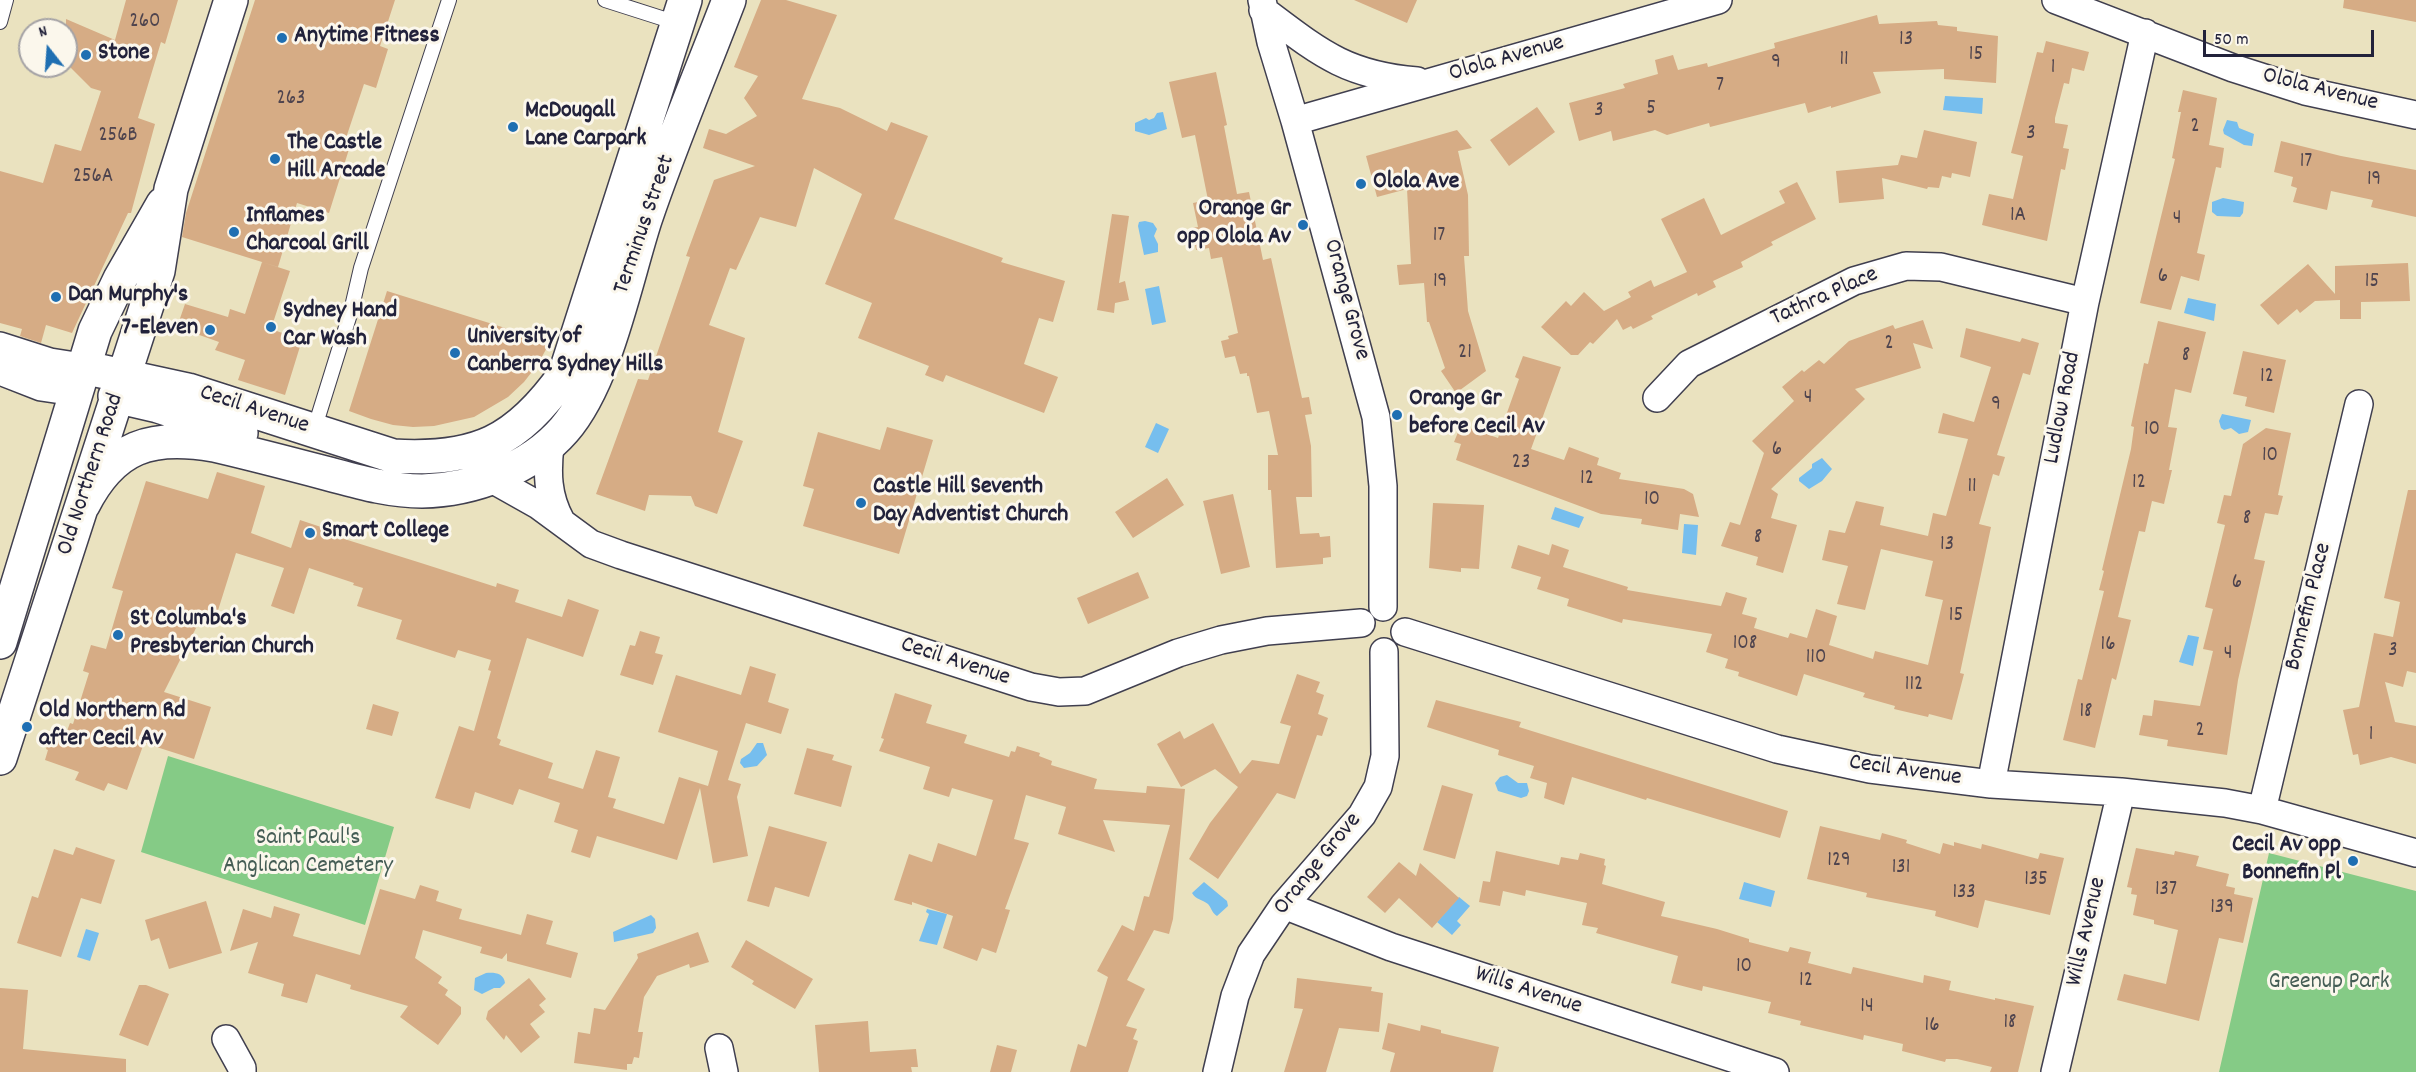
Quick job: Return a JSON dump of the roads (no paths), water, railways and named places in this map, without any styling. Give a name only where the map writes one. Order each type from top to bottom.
[{"type":"main road","points":[[210,0],[217,43]]},
{"type":"main road","name":"Old Northern Road","points":[[0,759],[158,271],[171,189],[231,0]]},
{"type":"main road","name":"Terminus Street","points":[[513,451],[550,444],[564,430],[587,397],[603,355],[646,219],[729,0]]},
{"type":"main road","points":[[681,12],[715,36]]},
{"type":"main road","name":"Terminus Street","points":[[513,451],[534,414],[565,374],[681,12]]},
{"type":"main road","name":"Old Northern Road","points":[[0,642],[79,380],[102,313],[171,189]]},
{"type":"main road","name":"Cecil Avenue","points":[[79,380],[121,386],[188,390],[393,456],[427,458],[470,452],[513,451]]},
{"type":"main road","name":"Cecil Avenue","points":[[121,386],[286,449],[333,475]]},
{"type":"main road","name":"Cecil Avenue","points":[[83,505],[98,478],[112,463],[139,447],[165,441],[193,441],[214,445],[379,487],[420,491],[458,487],[490,478],[513,451]]},
{"type":"street","name":"Olola Avenue","points":[[1295,121],[1718,0]]},
{"type":"street","name":"Olola Avenue","points":[[2056,0],[2233,68],[2305,91],[2416,115]]},
{"type":"street","points":[[1263,5],[1314,49],[1334,61],[1366,74],[1430,82]]},
{"type":"street","name":"Orange Grove","points":[[1263,5],[1376,417],[1383,486],[1383,607]]},
{"type":"street","name":"Ludlow Road","points":[[1991,784],[2085,302],[2145,33]]},
{"type":"street","name":"Tathra Place","points":[[1657,398],[1689,364],[1716,349],[1854,281],[1906,266],[1941,267],[2085,302]]},
{"type":"street","name":"Cecil Avenue","points":[[0,346],[50,362],[79,380]]},
{"type":"street","name":"Cecil Avenue","points":[[0,371],[41,387],[79,380]]},
{"type":"street","name":"Bonnefin Place","points":[[2262,810],[2359,404]]},
{"type":"street","points":[[550,444],[548,479],[553,506],[561,521]]},
{"type":"street","name":"Cecil Avenue","points":[[490,478],[521,494],[591,544],[1031,687],[1059,693],[1085,691],[1178,653],[1221,640],[1267,631],[1361,623]]},
{"type":"street","points":[[1383,607],[1397,612],[1402,618],[1405,632],[1398,646],[1384,652],[1365,644],[1360,630],[1361,623],[1369,612],[1383,607]]},
{"type":"street","name":"Cecil Avenue","points":[[1405,632],[1777,749],[1870,769],[1991,784],[2121,792],[2225,803],[2262,810],[2416,853]]},
{"type":"street","name":"Orange Grove","points":[[1216,1072],[1242,974],[1251,954],[1284,905],[1362,814],[1378,787],[1385,756],[1384,652]]},
{"type":"street","name":"Wills Avenue","points":[[2055,1072],[2121,792]]},
{"type":"street","name":"Wills Avenue","points":[[1284,905],[1391,947],[1775,1072]]},
{"type":"street","points":[[226,1039],[248,1071]]},
{"type":"lane","points":[[0,22],[6,0]]},
{"type":"lane","points":[[314,430],[351,311],[361,268],[449,0]]},
{"type":"lane","points":[[605,0],[681,12]]},
{"type":"water","points":[[1945,96],[1983,98],[1982,114],[1943,110]]},
{"type":"water","points":[[1163,112],[1167,129],[1149,135],[1135,131],[1135,123],[1146,118],[1149,120],[1157,113]]},
{"type":"water","points":[[2227,120],[2237,122],[2239,128],[2254,134],[2252,146],[2244,145],[2224,134],[2223,130]]},
{"type":"water","points":[[2223,198],[2244,202],[2243,213],[2240,217],[2217,216],[2212,212],[2212,202]]},
{"type":"water","points":[[1139,222],[1153,223],[1157,229],[1154,236],[1158,244],[1158,252],[1144,255],[1138,226]]},
{"type":"water","points":[[1159,286],[1166,322],[1152,325],[1145,289]]},
{"type":"water","points":[[2188,298],[2216,304],[2214,321],[2184,313]]},
{"type":"water","points":[[2222,414],[2251,420],[2248,432],[2239,434],[2231,428],[2224,430],[2221,428],[2219,421]]},
{"type":"water","points":[[1156,423],[1169,429],[1158,453],[1145,447]]},
{"type":"water","points":[[1822,458],[1832,469],[1822,481],[1809,489],[1799,481],[1799,478],[1812,468],[1812,464]]},
{"type":"water","points":[[1555,507],[1584,517],[1579,528],[1551,519]]},
{"type":"water","points":[[1684,524],[1698,525],[1696,555],[1682,553]]},
{"type":"water","points":[[2188,635],[2199,637],[2193,666],[2179,662]]},
{"type":"water","points":[[757,743],[763,743],[767,755],[757,766],[744,768],[740,763],[741,759],[750,753]]},
{"type":"water","points":[[1507,775],[1518,783],[1527,783],[1529,791],[1527,796],[1521,798],[1498,791],[1495,783],[1500,777]]},
{"type":"water","points":[[1204,882],[1227,901],[1228,906],[1217,916],[1208,904],[1192,893]]},
{"type":"water","points":[[1744,882],[1775,891],[1771,907],[1739,899]]},
{"type":"water","points":[[1459,897],[1470,906],[1457,921],[1461,925],[1452,935],[1437,922]]},
{"type":"water","points":[[927,909],[947,914],[937,945],[919,941],[929,914],[926,912]]},
{"type":"water","points":[[651,915],[655,919],[656,928],[653,933],[614,942],[613,932]]},
{"type":"water","points":[[86,929],[99,933],[90,961],[77,957]]},
{"type":"water","points":[[486,973],[501,975],[505,983],[500,988],[494,988],[482,994],[474,990],[475,978]]},
{"type":"place","name":"Anytime Fitness","points":[[282,38]]},
{"type":"place","name":"Stone","points":[[86,55]]},
{"type":"place","name":"McDougall Lane Carpark","points":[[513,127]]},
{"type":"place","name":"The Castle Hill Arcade","points":[[275,159]]},
{"type":"place","name":"Olola Ave","points":[[1361,184]]},
{"type":"place","name":"Orange Gr opp Olola Av","points":[[1303,225]]},
{"type":"place","name":"Inflames Charcoal Grill","points":[[234,232]]},
{"type":"place","name":"Dan Murphy's","points":[[56,297]]},
{"type":"place","name":"Sydney Hand Car Wash","points":[[271,327]]},
{"type":"place","name":"7-Eleven","points":[[210,330]]},
{"type":"place","name":"University of Canberra Sydney Hills","points":[[455,353]]},
{"type":"place","name":"Orange Gr before Cecil Av","points":[[1397,415]]},
{"type":"place","name":"Castle Hill Seventh Day Adventist Church","points":[[861,503]]},
{"type":"place","name":"Smart College","points":[[310,533]]},
{"type":"place","name":"St Columba's Presbyterian Church","points":[[118,635]]},
{"type":"place","name":"Old Northern Rd after Cecil Av","points":[[27,727]]},
{"type":"place","name":"Cecil Av opp Bonnefin Pl","points":[[2353,861]]},
{"type":"park label","name":"Saint Paul's Anglican Cemetery","points":[[308,854]]},
{"type":"park label","name":"Greenup Park","points":[[2329,984]]}]
